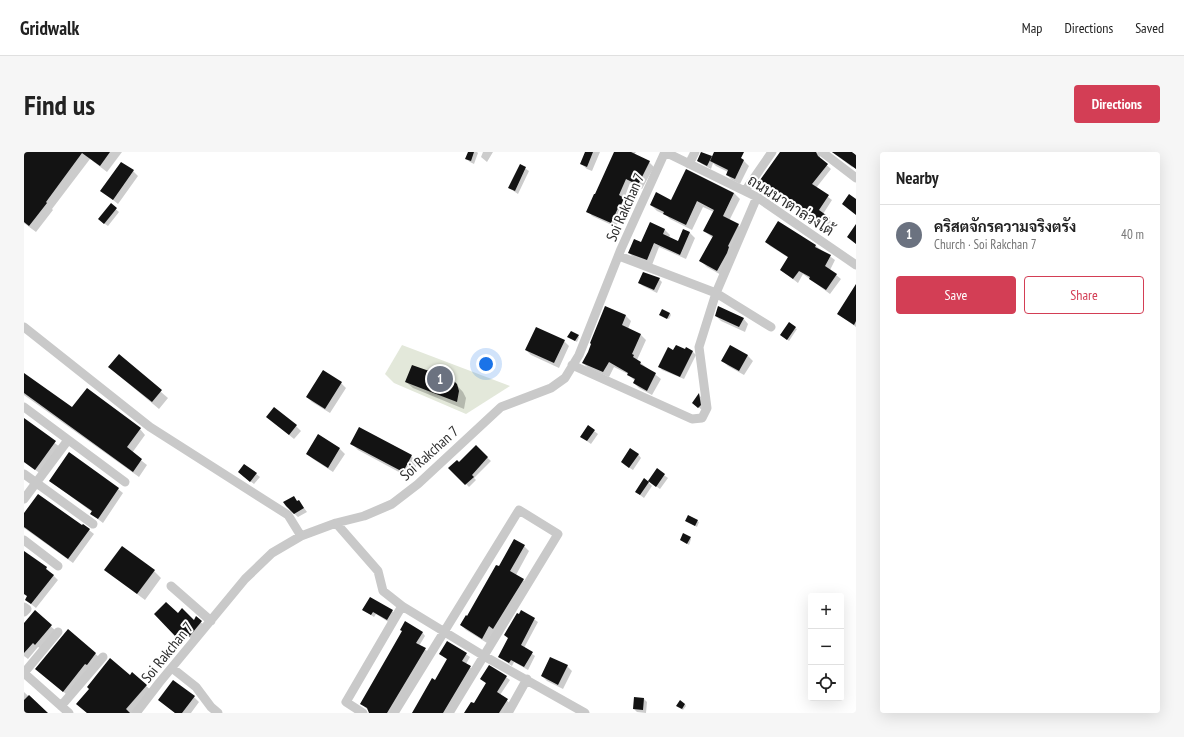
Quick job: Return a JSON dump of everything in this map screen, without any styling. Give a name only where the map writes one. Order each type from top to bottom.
[{"type":"street","name":"ถนนนาตาล่วงใต้","points":[[665,152],[757,197],[856,265]]},
{"type":"street","name":"Soi Rakchan 7","points":[[136,713],[245,579],[272,553],[301,536],[336,523],[364,516],[392,504],[418,484],[501,407],[551,388],[565,378],[579,355],[618,256],[665,152]]},
{"type":"street","points":[[689,164],[694,152]]},
{"type":"street","points":[[745,191],[772,152]]},
{"type":"street","points":[[822,152],[856,178]]},
{"type":"street","points":[[572,365],[692,419],[702,418],[707,408],[699,348],[716,293],[757,197]]},
{"type":"street","points":[[618,256],[716,293],[771,327]]},
{"type":"street","points":[[24,327],[150,427],[288,514],[301,536]]},
{"type":"street","points":[[24,407],[125,482]]},
{"type":"street","points":[[24,499],[68,440]]},
{"type":"street","points":[[24,474],[93,524]]},
{"type":"street","points":[[394,713],[519,510],[558,534],[449,713]]},
{"type":"street","points":[[336,523],[378,571],[383,591],[402,606],[484,656],[585,713]]},
{"type":"street","points":[[24,540],[58,566]]},
{"type":"street","points":[[171,586],[211,620]]},
{"type":"street","points":[[364,713],[346,702],[402,606]]},
{"type":"street","points":[[24,607],[26,609],[24,612]]},
{"type":"street","points":[[58,632],[24,673],[69,713]]},
{"type":"street","points":[[61,706],[103,657]]},
{"type":"street","points":[[172,668],[196,687],[211,707],[218,713]]},
{"type":"street","points":[[508,713],[527,679]]},
{"type":"shaded area","points":[[402,345],[510,386],[466,414],[394,383],[385,374]]},
{"type":"building","points":[[24,152],[110,152],[100,166],[82,153],[29,226],[24,222]]},
{"type":"building","points":[[468,152],[474,152],[471,161],[465,159]]},
{"type":"building","points":[[585,152],[593,152],[587,167],[580,164]]},
{"type":"building","points":[[614,152],[631,152],[650,161],[638,185],[626,179],[619,195],[624,198],[611,223],[586,212]]},
{"type":"building","points":[[701,152],[712,156],[707,166],[697,161]]},
{"type":"building","points":[[714,152],[744,152],[741,158],[744,160],[735,179],[726,175],[728,170],[710,161]]},
{"type":"building","points":[[780,152],[816,152],[818,156],[828,164],[812,184],[829,195],[819,210],[830,218],[823,227],[813,219],[812,221],[802,214],[805,211],[796,203],[778,192],[775,198],[755,187]]},
{"type":"building","points":[[832,152],[852,152],[856,155],[856,169]]},
{"type":"building","points":[[121,162],[134,170],[113,200],[100,191]]},
{"type":"building","points":[[520,164],[526,167],[515,191],[508,188]]},
{"type":"building","points":[[686,169],[734,193],[723,216],[739,224],[728,246],[727,253],[717,271],[699,261],[713,236],[703,231],[714,210],[697,201],[686,225],[663,214],[664,212],[650,205],[656,192],[671,200]]},
{"type":"building","points":[[849,194],[856,199],[856,215],[842,204]]},
{"type":"building","points":[[111,203],[117,208],[104,224],[98,219]]},
{"type":"building","points":[[778,221],[816,245],[815,247],[831,255],[825,266],[837,274],[826,290],[809,279],[810,277],[799,271],[793,279],[780,270],[788,257],[765,242]]},
{"type":"building","points":[[650,222],[665,229],[663,234],[678,241],[683,229],[690,232],[680,255],[654,243],[647,260],[628,253],[634,239],[641,242]]},
{"type":"building","points":[[856,224],[856,244],[847,237]]},
{"type":"building","points":[[643,272],[660,278],[654,290],[638,283]]},
{"type":"building","points":[[856,284],[856,321],[854,325],[837,314]]},
{"type":"building","points":[[605,306],[626,315],[622,325],[641,334],[632,354],[634,355],[633,357],[641,362],[640,364],[656,373],[647,391],[633,383],[635,379],[627,375],[628,373],[609,362],[603,372],[582,363],[588,352],[590,343]]},
{"type":"building","points":[[718,306],[744,318],[739,327],[715,316]]},
{"type":"building","points":[[662,309],[670,313],[667,319],[659,315]]},
{"type":"building","points":[[789,322],[796,327],[787,340],[780,335]]},
{"type":"building","points":[[536,327],[565,340],[554,363],[525,350]]},
{"type":"building","points":[[571,331],[579,335],[575,341],[567,337]]},
{"type":"building","points":[[676,345],[685,349],[686,347],[693,351],[680,377],[658,367],[668,347],[673,350]]},
{"type":"building","points":[[730,345],[748,355],[739,371],[721,361]]},
{"type":"building","points":[[119,354],[162,390],[152,402],[108,367]]},
{"type":"building","points":[[412,365],[452,379],[457,384],[459,391],[457,402],[405,382]]},
{"type":"building","points":[[323,370],[342,382],[325,409],[306,397]]},
{"type":"building","points":[[24,373],[72,407],[87,388],[141,428],[127,447],[142,459],[133,472],[24,393]]},
{"type":"building","points":[[699,393],[701,405],[698,408],[692,403]]},
{"type":"building","points":[[274,407],[297,425],[289,435],[266,417]]},
{"type":"building","points":[[24,418],[56,441],[35,470],[24,462]]},
{"type":"building","points":[[588,425],[595,430],[587,441],[580,437]]},
{"type":"building","points":[[359,427],[412,455],[403,472],[350,444]]},
{"type":"building","points":[[318,434],[340,448],[328,468],[306,454]]},
{"type":"building","points":[[476,445],[488,457],[472,475],[474,477],[465,485],[448,468],[457,460],[459,462]]},
{"type":"building","points":[[630,448],[639,454],[629,468],[621,462]]},
{"type":"building","points":[[69,452],[119,488],[98,519],[90,514],[92,511],[49,481]]},
{"type":"building","points":[[244,464],[257,473],[250,482],[238,472]]},
{"type":"building","points":[[657,468],[665,474],[656,487],[648,481]]},
{"type":"building","points":[[644,478],[649,482],[640,495],[635,492]]},
{"type":"building","points":[[38,494],[90,529],[68,559],[24,527],[24,513]]},
{"type":"building","points":[[294,496],[297,501],[299,500],[304,508],[294,514],[283,502]]},
{"type":"building","points":[[688,515],[698,520],[695,526],[685,521]]},
{"type":"building","points":[[683,533],[691,537],[687,544],[680,540]]},
{"type":"building","points":[[514,539],[525,545],[510,571],[524,579],[493,629],[489,626],[482,639],[460,625],[466,615],[467,616],[496,565],[499,566]]},
{"type":"building","points":[[122,546],[155,570],[137,594],[104,570]]},
{"type":"building","points":[[24,551],[47,567],[46,569],[54,575],[31,604],[25,600],[27,596],[24,594]]},
{"type":"building","points":[[370,597],[393,610],[387,620],[373,612],[371,615],[362,610]]},
{"type":"building","points":[[166,602],[178,613],[182,608],[194,620],[196,616],[202,621],[189,637],[180,630],[175,636],[154,614]]},
{"type":"building","points":[[35,610],[52,625],[35,645],[33,643],[24,653],[24,623]]},
{"type":"building","points":[[521,610],[535,618],[521,645],[533,652],[524,667],[511,660],[509,663],[498,657],[508,638],[504,635],[517,613],[519,614]]},
{"type":"building","points":[[405,621],[423,632],[416,643],[426,648],[387,713],[369,713],[367,708],[360,704],[402,631],[400,630]]},
{"type":"building","points":[[68,629],[96,653],[87,665],[85,664],[63,692],[35,669]]},
{"type":"building","points":[[447,641],[467,653],[462,661],[471,666],[443,713],[412,713],[432,678],[435,680],[447,659],[439,654]]},
{"type":"building","points":[[550,657],[568,665],[558,685],[541,676]]},
{"type":"building","points":[[110,658],[130,675],[132,672],[147,685],[126,709],[130,713],[87,713],[76,704],[89,689],[87,687]]},
{"type":"building","points":[[489,665],[507,676],[497,692],[508,699],[499,713],[464,713],[471,702],[474,703],[486,683],[480,679]]},
{"type":"building","points":[[173,680],[195,696],[182,713],[175,713],[158,700]]},
{"type":"building","points":[[29,695],[48,713],[24,713],[24,700]]},
{"type":"building","points":[[634,697],[644,698],[643,710],[633,709]]},
{"type":"building","points":[[680,700],[685,704],[682,709],[676,706]]},
{"type":"place","name":"คริสตจักรความจริงตรัง","points":[[440,379]]}]
